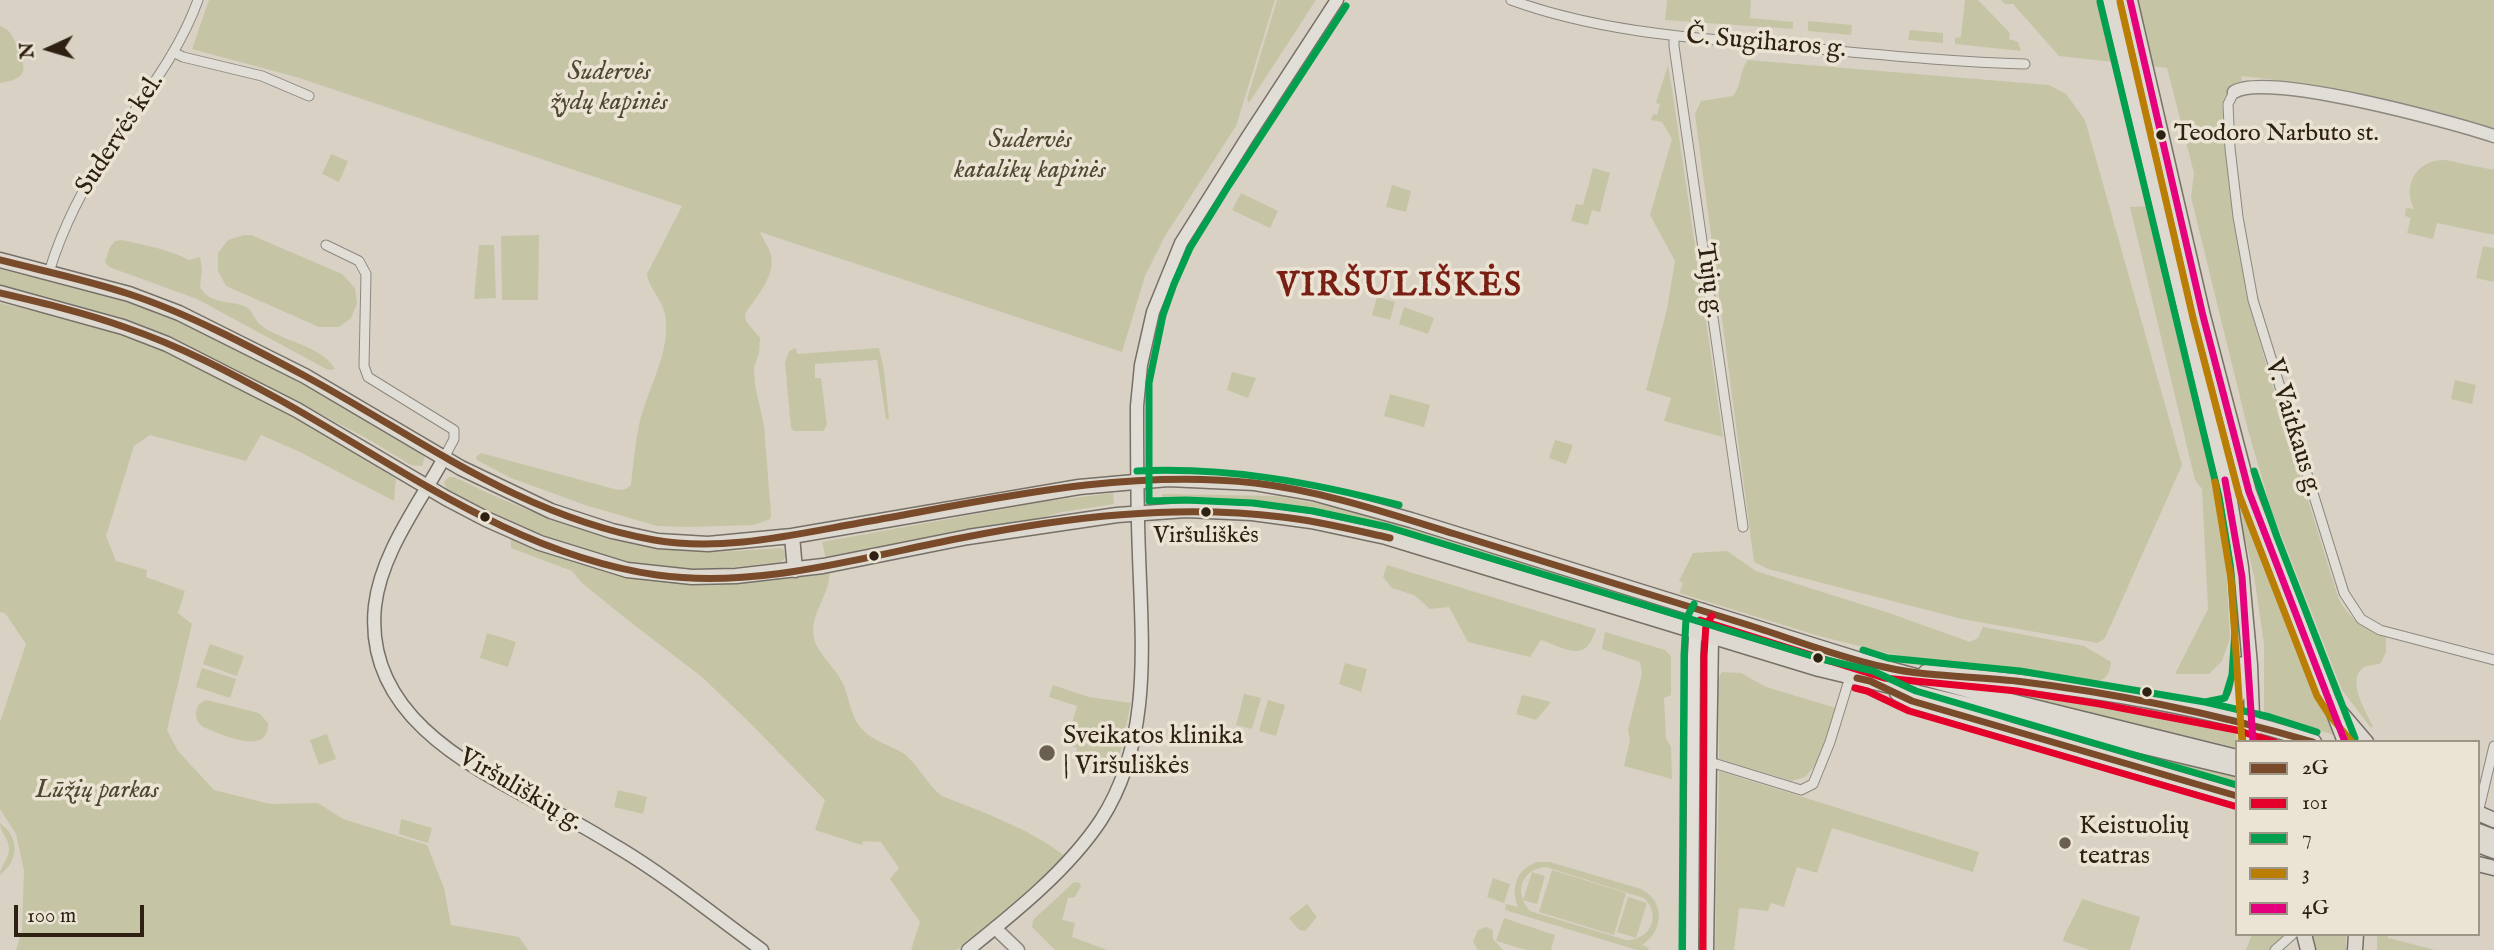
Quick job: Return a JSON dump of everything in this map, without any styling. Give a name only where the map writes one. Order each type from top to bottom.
[{"type":"main road","points":[[968,950],[1081,848],[1102,817],[1122,779],[1135,735],[1141,686],[1137,481],[1139,382],[1153,312],[1181,243],[1338,0]]},
{"type":"main road","points":[[2110,0],[2229,495],[2241,567],[2253,740]]},
{"type":"main road","points":[[2130,0],[2203,316],[2246,481],[2344,740]]},
{"type":"main road","points":[[2234,92],[2245,87],[2259,87],[2341,98],[2410,111],[2494,136]]},
{"type":"main road","points":[[0,260],[129,294],[207,326],[305,376],[444,458],[551,511],[612,531],[682,544],[708,544],[792,536],[1042,491],[1137,481],[1255,483],[1313,493],[1411,520],[1886,668],[2235,768]]},
{"type":"main road","points":[[0,293],[110,323],[167,344],[297,410],[486,519],[540,543],[627,570],[692,577],[736,576],[795,570],[968,537],[1138,512],[1186,510],[1252,513],[1311,521],[1386,537],[1850,677],[2235,757]]},
{"type":"main road","name":"Viršuliškių g.","points":[[444,458],[397,542],[385,567],[377,595],[374,626],[378,658],[398,698],[427,731],[464,762],[637,859],[761,950]]},
{"type":"main road","points":[[792,536],[795,570]]},
{"type":"main road","points":[[1692,950],[1696,621],[1703,610]]},
{"type":"main road","points":[[1703,610],[1712,637],[1707,950]]},
{"type":"main road","points":[[2206,713],[2227,709],[2236,701],[2247,635]]},
{"type":"main road","points":[[1886,668],[2018,681],[2206,713],[2309,740]]},
{"type":"main road","points":[[1870,681],[1912,701],[2235,795]]},
{"type":"main road","points":[[2326,691],[2338,710],[2364,740]]},
{"type":"main road","points":[[995,928],[1018,950]]},
{"type":"street","name":"Sudervės kel.","points":[[49,272],[91,177],[175,53],[198,0]]},
{"type":"street","name":"Č. Sugiharos g.","points":[[1511,0],[1589,22],[1674,36],[2025,64]]},
{"type":"street","name":"Tujų g.","points":[[1674,36],[1743,527]]},
{"type":"street","points":[[175,53],[262,76],[309,96]]},
{"type":"street","name":"V. Vaitkaus g.","points":[[2234,92],[2228,104],[2230,148],[2238,217],[2253,300],[2344,593],[2361,619],[2381,630],[2494,660]]},
{"type":"street","points":[[326,245],[359,261],[366,274],[364,366],[368,377],[454,430],[454,439],[444,458]]},
{"type":"street","points":[[1710,762],[1801,790],[1813,784],[1830,742],[1850,677]]},
{"type":"street","points":[[2480,805],[2494,746]]},
{"type":"street","points":[[2275,950],[2291,936]]},
{"type":"green space","points":[[209,0],[1275,0],[1236,126],[1165,236],[1145,276],[1122,352],[760,232],[770,252],[771,269],[765,285],[745,314],[746,321],[760,338],[754,368],[764,426],[770,519],[754,525],[688,527],[657,526],[585,505],[511,478],[476,457],[481,453],[618,490],[631,485],[639,425],[665,342],[665,314],[647,274],[682,206],[296,77],[192,49]]},
{"type":"green space","points":[[1277,0],[1316,0],[1249,103],[1247,99]]},
{"type":"green space","points":[[1667,0],[1751,0],[1750,18],[1793,22],[1793,29],[1665,20]]},
{"type":"green space","points":[[1965,0],[1978,0],[2010,33],[2009,39],[2018,42],[2021,51],[1955,44],[1955,38],[1961,37]]},
{"type":"green space","points":[[2001,0],[2494,0],[2494,128],[2368,96],[2242,76],[2241,82],[2229,91],[2222,104],[2229,188],[2248,300],[2269,374],[2338,597],[2358,622],[2386,637],[2386,652],[2381,663],[2364,667],[2356,683],[2373,726],[2371,728],[2342,690],[2271,509],[2248,430],[2191,197],[2194,173],[2167,68],[2140,65],[2192,295],[2235,466],[2257,535],[2335,735],[2264,714],[2264,644],[2254,576],[2132,64],[2059,56],[2013,4],[2005,4]]},
{"type":"green space","points":[[1808,21],[1852,25],[1851,35],[1808,31]]},
{"type":"green space","points":[[0,26],[13,37],[23,68],[20,76],[0,83]]},
{"type":"green space","points":[[1910,30],[1943,33],[1943,43],[1908,40]]},
{"type":"green space","points":[[1748,60],[2049,85],[2066,94],[2085,120],[2182,465],[2105,638],[2098,643],[1962,619],[1768,569],[1754,562],[1695,114],[1701,101],[1733,96]]},
{"type":"green space","points":[[1668,65],[1723,437],[1664,421],[1671,398],[1646,390],[1667,309],[1675,261],[1650,215],[1672,139],[1662,122],[1651,120],[1653,114],[1657,115],[1660,104],[1656,103]]},
{"type":"green space","points":[[331,154],[348,161],[339,182],[322,174]]},
{"type":"green space","points":[[2445,160],[2494,170],[2494,235],[2437,223],[2433,239],[2407,233],[2411,218],[2405,216],[2406,208],[2414,209],[2410,191],[2414,175],[2427,164]]},
{"type":"green space","points":[[1593,168],[1610,173],[1600,212],[1592,210],[1588,225],[1571,221],[1576,204],[1583,205]]},
{"type":"green space","points":[[1392,185],[1411,191],[1406,212],[1386,207]]},
{"type":"green space","points":[[1241,193],[1278,211],[1270,228],[1232,210]]},
{"type":"green space","points":[[2150,206],[2217,483],[2226,564],[2230,638],[2222,661],[2209,674],[2175,674],[2208,609],[2202,489],[2195,480],[2130,207]]},
{"type":"green space","points":[[251,235],[342,274],[355,288],[357,304],[351,318],[339,327],[319,327],[226,286],[218,271],[218,253],[228,240]]},
{"type":"green space","points":[[539,235],[538,300],[502,300],[501,236]]},
{"type":"green space","points":[[115,241],[165,250],[189,260],[200,257],[200,287],[205,293],[216,300],[248,308],[262,326],[312,349],[335,369],[328,370],[197,299],[109,267],[105,262],[110,247]]},
{"type":"green space","points":[[479,245],[494,245],[496,298],[474,299]]},
{"type":"green space","points":[[2483,246],[2494,248],[2494,282],[2476,278]]},
{"type":"green space","points":[[0,269],[138,304],[234,345],[422,453],[425,456],[422,466],[411,465],[368,439],[233,368],[179,343],[123,321],[0,287]]},
{"type":"green space","points":[[1377,297],[1395,302],[1390,320],[1372,315]]},
{"type":"green space","name":"Lūžių parkas","points":[[0,303],[42,313],[49,311],[117,331],[156,346],[304,420],[396,479],[394,501],[300,452],[261,435],[246,461],[150,435],[134,446],[106,536],[116,561],[147,570],[146,577],[185,591],[178,613],[192,624],[167,730],[178,751],[214,790],[270,804],[318,803],[343,819],[427,845],[444,888],[451,925],[519,937],[528,950],[16,950],[22,930],[24,871],[16,834],[0,809],[0,722],[26,644],[5,613],[0,612]]},
{"type":"green space","points":[[1404,307],[1434,318],[1428,334],[1399,324]]},
{"type":"green space","points":[[796,348],[797,354],[879,348],[889,419],[886,419],[877,360],[815,364],[815,378],[821,378],[827,425],[823,431],[794,431],[791,428],[785,363],[789,351]]},
{"type":"green space","points":[[1232,372],[1256,378],[1248,398],[1227,390]]},
{"type":"green space","points":[[2455,380],[2476,385],[2472,404],[2451,399]]},
{"type":"green space","points":[[1390,394],[1430,405],[1424,427],[1384,416]]},
{"type":"green space","points":[[1555,440],[1573,445],[1566,464],[1549,458]]},
{"type":"green space","points":[[449,477],[545,517],[607,536],[638,543],[705,551],[781,548],[787,556],[781,562],[700,570],[668,570],[626,564],[573,549],[495,516],[447,490],[444,482]]},
{"type":"green space","points":[[1113,493],[1114,504],[826,559],[822,542],[1048,501]]},
{"type":"green space","points":[[1162,494],[1277,496],[1375,514],[1672,607],[1671,618],[1412,539],[1163,505]]},
{"type":"green space","points":[[511,537],[599,568],[667,581],[691,583],[829,569],[828,585],[814,622],[814,637],[819,651],[841,680],[854,717],[862,729],[876,740],[903,753],[942,796],[1021,829],[1065,856],[1032,888],[962,947],[956,950],[911,950],[920,922],[890,879],[899,868],[881,842],[863,841],[862,845],[815,830],[825,800],[750,723],[702,677],[582,583],[572,571],[511,548]]},
{"type":"green space","points":[[1727,551],[1756,571],[1970,642],[1978,638],[1983,627],[2084,646],[2111,662],[2109,671],[2105,678],[2099,681],[1966,667],[1891,654],[1819,636],[1679,593],[1683,583],[1679,581],[1693,553]]},
{"type":"green space","points":[[1387,565],[1596,629],[1587,647],[1581,650],[1567,650],[1541,640],[1530,657],[1468,642],[1449,607],[1430,609],[1414,595],[1392,588],[1383,577]]},
{"type":"green space","points":[[1605,632],[1665,650],[1671,656],[1671,695],[1664,698],[1666,738],[1671,747],[1672,779],[1624,766],[1630,740],[1628,730],[1642,674],[1640,662],[1602,649]]},
{"type":"green space","points":[[487,633],[516,642],[508,667],[480,658]]},
{"type":"green space","points":[[210,644],[244,656],[237,676],[203,664]]},
{"type":"green space","points":[[1345,663],[1367,669],[1361,692],[1339,684]]},
{"type":"green space","points":[[1700,667],[1704,806],[1702,950],[1699,950]]},
{"type":"green space","points":[[202,668],[236,679],[230,698],[196,687]]},
{"type":"green space","points":[[1722,672],[1741,673],[1766,687],[1836,708],[1818,762],[1805,777],[1792,781],[1719,759],[1718,679]]},
{"type":"green space","points":[[1968,684],[2062,695],[2236,725],[2235,748]]},
{"type":"green space","points":[[1053,685],[1089,697],[1131,703],[1116,772],[1074,761],[1077,748],[1066,744],[1077,706],[1049,697]]},
{"type":"green space","points":[[1244,694],[1261,698],[1252,729],[1236,725]]},
{"type":"green space","points":[[1522,695],[1551,702],[1536,720],[1516,714]]},
{"type":"green space","points":[[206,700],[259,713],[268,723],[266,734],[261,739],[243,741],[203,727],[196,714],[199,704]]},
{"type":"green space","points":[[1268,700],[1285,705],[1276,736],[1259,731]]},
{"type":"green space","points":[[2026,725],[2235,776],[2235,783]]},
{"type":"green space","points":[[327,734],[336,759],[319,765],[310,740]]},
{"type":"green space","points":[[1719,771],[1979,852],[1973,872],[1832,828],[1817,873],[1797,867],[1784,907],[1771,903],[1768,911],[1739,909],[1734,950],[1715,950]]},
{"type":"green space","points":[[618,790],[647,797],[643,814],[614,807]]},
{"type":"green space","points":[[401,819],[432,828],[428,843],[399,834]]},
{"type":"green space","points":[[0,823],[11,835],[15,849],[11,863],[0,875],[9,849]]},
{"type":"green space","points":[[1550,862],[1641,889],[1649,894],[1658,908],[1659,916],[1655,932],[1642,945],[1649,948],[1648,950],[1637,950],[1505,910],[1506,904],[1518,907],[1515,886],[1520,874],[1530,865]],"holes":[[[1546,867],[1644,898],[1652,912],[1651,926],[1641,936],[1626,940],[1530,911],[1521,890],[1522,883],[1530,872]]]},
{"type":"green space","points":[[1552,870],[1626,893],[1614,935],[1539,912]]},
{"type":"green space","points":[[1532,872],[1545,876],[1537,904],[1523,900]]},
{"type":"green space","points":[[1493,878],[1510,884],[1504,903],[1487,897]]},
{"type":"green space","points":[[1074,882],[1080,883],[1081,886],[1075,897],[1068,898],[1062,920],[1075,923],[1072,937],[1107,950],[1055,950],[1032,927],[1033,920]]},
{"type":"green space","points":[[1628,897],[1647,903],[1636,938],[1617,932]]},
{"type":"green space","points":[[2082,899],[2140,917],[2130,950],[2090,950],[2063,941]]},
{"type":"green space","points":[[1307,904],[1317,917],[1305,931],[1299,930],[1289,918]]},
{"type":"green space","points":[[1504,918],[1555,935],[1551,950],[1526,950],[1496,941]]},
{"type":"green space","points":[[1486,927],[1493,930],[1493,939],[1503,950],[1478,950],[1473,942],[1478,930]]},
{"type":"green space","points":[[2251,936],[2287,936],[2271,950],[2246,950]]},
{"type":"green space","points":[[2312,936],[2346,936],[2346,950],[2315,950]]},
{"type":"green space","points":[[2377,936],[2388,936],[2435,950],[2377,950]]},
{"type":"transit line","name":"4G","points":[[2130,0],[2203,316],[2249,492],[2344,740]]},
{"type":"transit line","name":"7","points":[[1863,650],[1888,658],[2020,671],[2205,702],[2225,698],[2232,675],[2235,631],[2230,564],[2219,497],[2100,2]]},
{"type":"transit line","name":"3","points":[[2120,2],[2193,318],[2239,495],[2317,696],[2350,740]]},
{"type":"transit line","name":"7","points":[[1346,6],[1190,248],[1174,284],[1163,315],[1149,383],[1149,501],[1253,503],[1313,511],[1388,527],[1822,659],[1873,671],[1916,691],[2235,784]]},
{"type":"transit line","name":"2G","points":[[0,260],[113,289],[173,311],[241,342],[305,376],[473,473],[515,494],[605,529],[654,540],[705,544],[756,540],[1007,496],[1106,483],[1205,479],[1255,483],[1331,497],[1381,511],[1866,663],[1916,673],[2016,681],[2129,698],[2240,722],[2306,740]]},
{"type":"transit line","name":"2G","points":[[0,293],[96,318],[166,343],[262,390],[415,480],[507,529],[555,549],[605,564],[657,575],[734,578],[772,574],[848,562],[1040,524],[1161,512],[1242,513],[1282,517],[1390,538]]},
{"type":"transit line","name":"7","points":[[1137,471],[1204,471],[1269,478],[1333,489],[1399,505]]},
{"type":"transit line","name":"7","points":[[2254,471],[2355,738]]},
{"type":"transit line","name":"4G","points":[[2225,480],[2242,577],[2253,740]]},
{"type":"transit line","name":"3","points":[[2215,482],[2231,579],[2242,740]]},
{"type":"transit line","name":"7","points":[[1682,950],[1684,655],[1686,619],[1694,604]]},
{"type":"transit line","name":"101","points":[[1703,950],[1704,656],[1706,624],[1712,616]]},
{"type":"transit line","name":"101","points":[[1700,620],[1884,678],[2017,691],[2100,704],[2236,730],[2268,740]]},
{"type":"transit line","name":"2G","points":[[1857,678],[1870,681],[1912,701],[2235,795]]},
{"type":"transit line","name":"101","points":[[1855,688],[1909,711],[2234,806]]},
{"type":"transit line","name":"7","points":[[2205,702],[2270,717],[2317,732]]},
{"type":"place","name":"Teodoro Narbuto st.","points":[[2161,135]]},
{"type":"place","name":"Viršuliškės","points":[[1206,512]]},
{"type":"place","name":"Sveikatos klinika | Viršuliškės","points":[[1047,753]]},
{"type":"place","name":"Keistuolių teatras","points":[[2065,843]]},
{"type":"district","name":"VIRŠULIŠKĖS","points":[[1400,288]]},
{"type":"park label","name":"Sudervės žydų kapinės","points":[[609,88]]},
{"type":"park label","name":"Sudervės katalikų kapinės","points":[[1030,157]]}]
